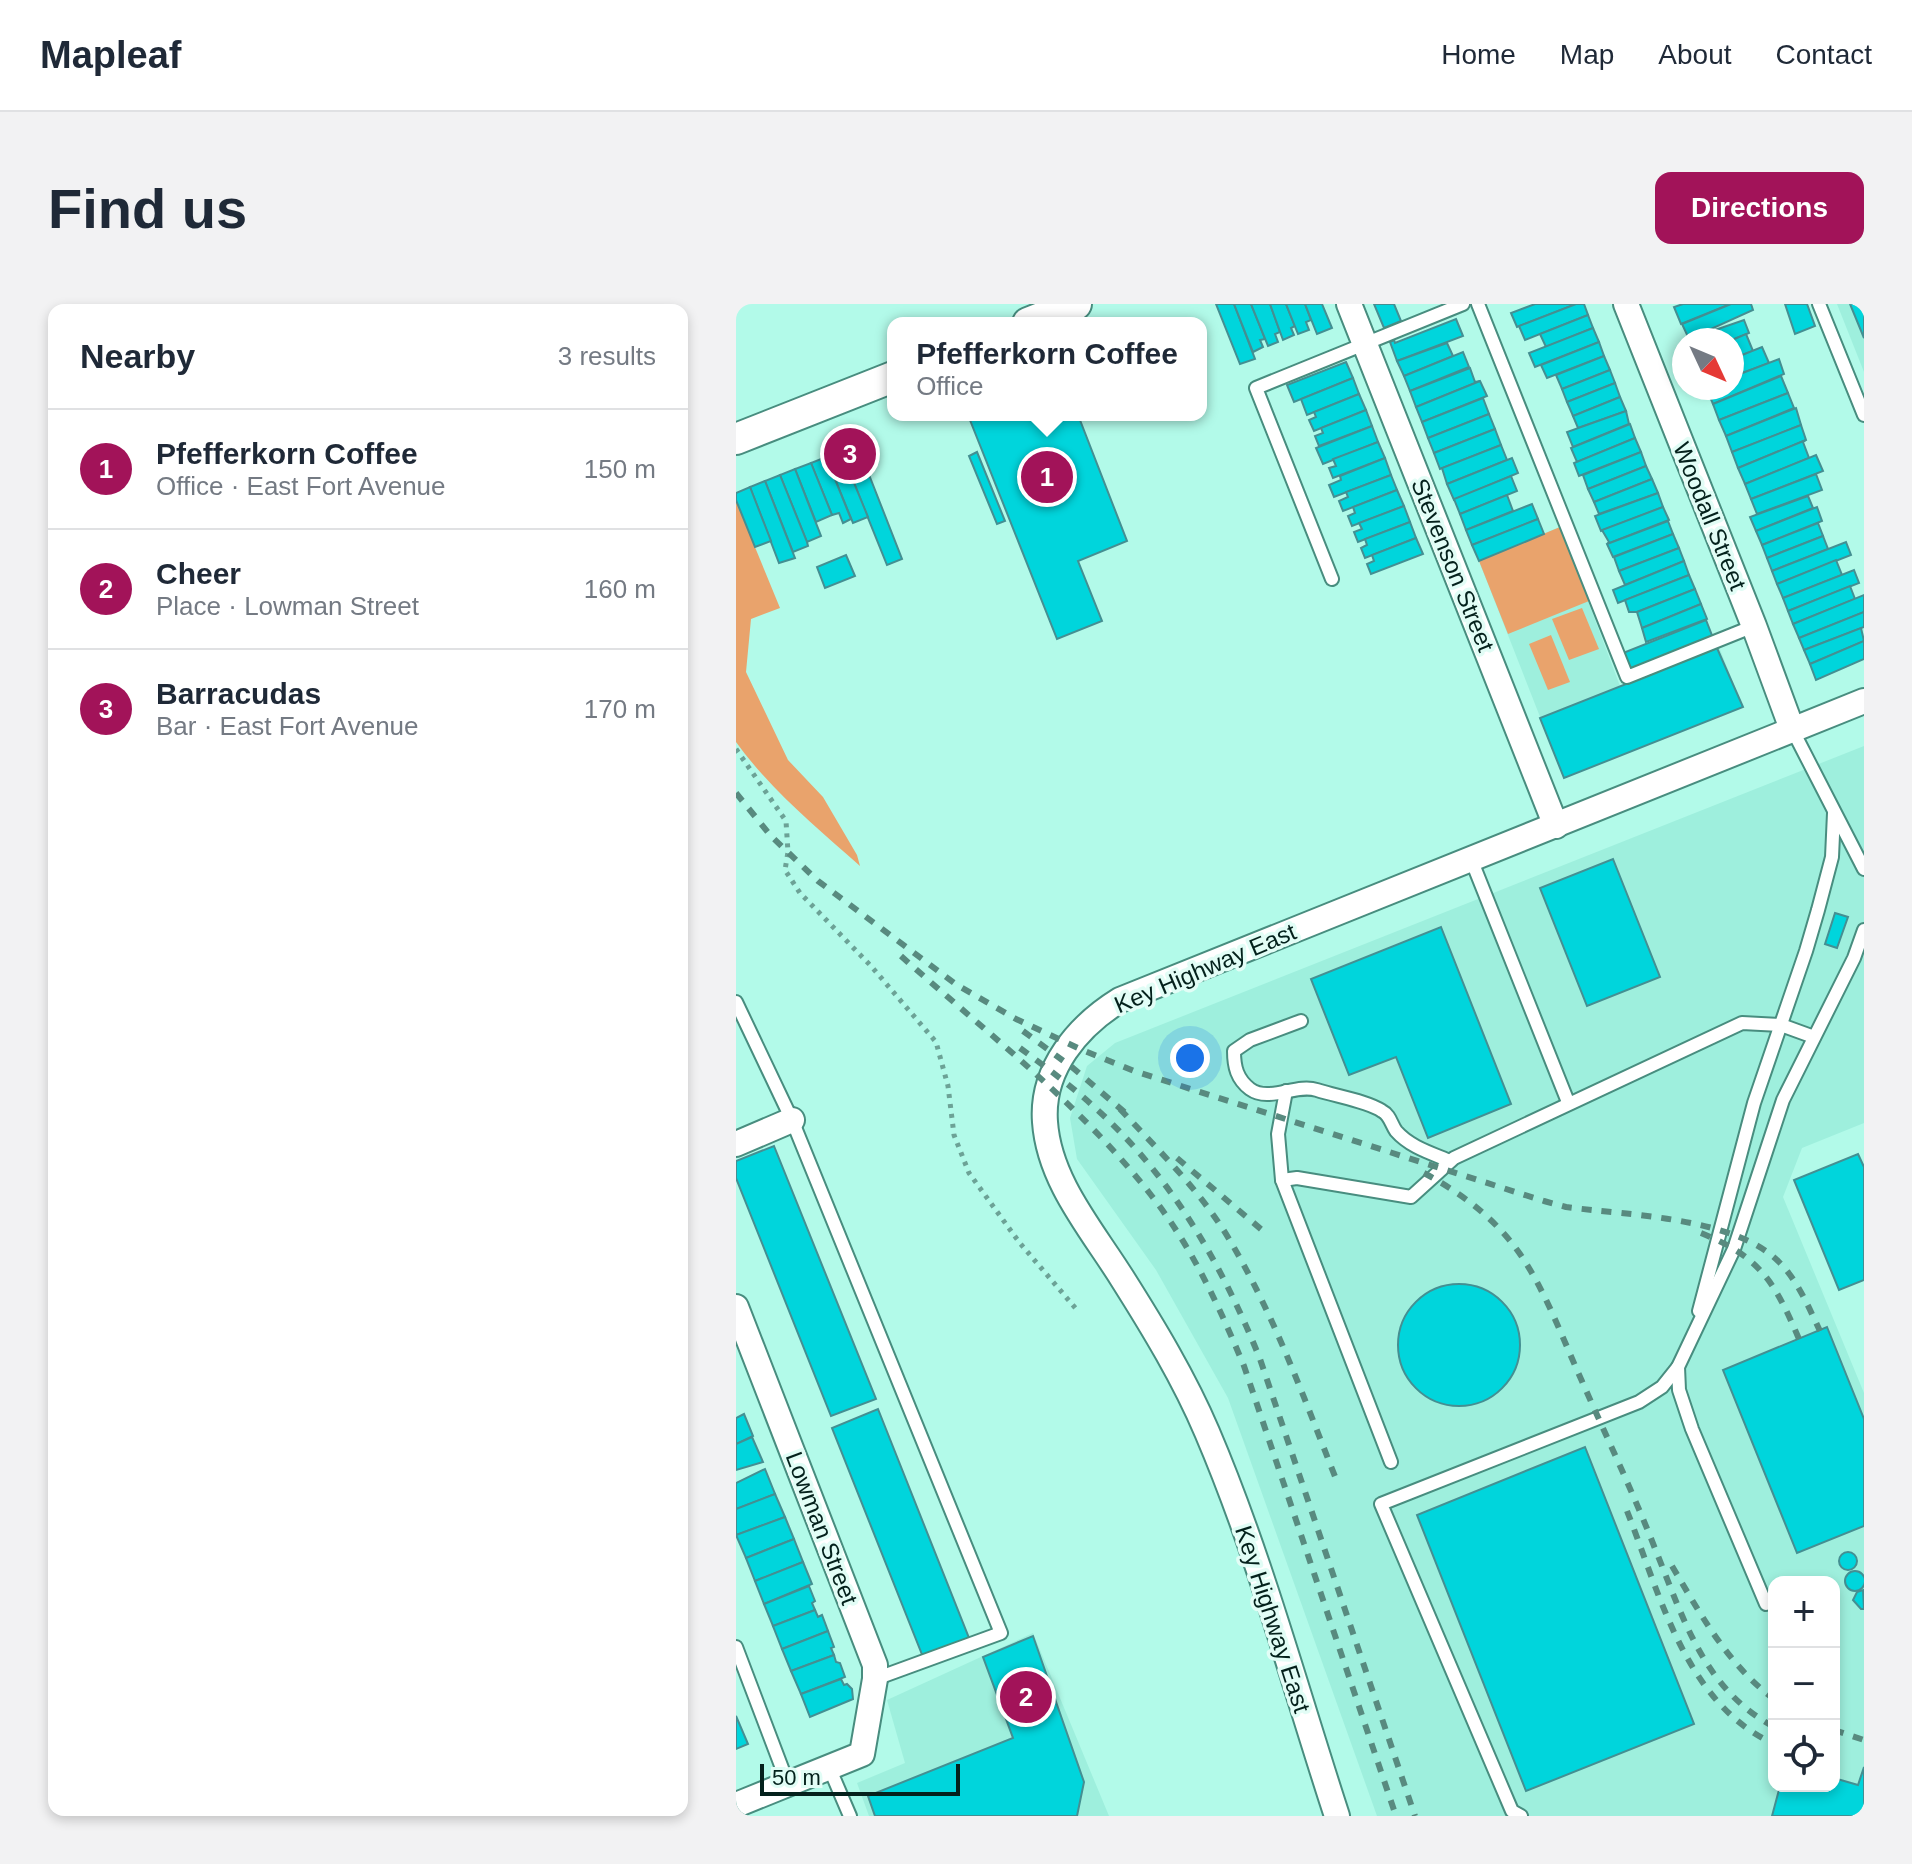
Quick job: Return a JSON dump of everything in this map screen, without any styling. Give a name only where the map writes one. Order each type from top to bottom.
[{"type":"street","points":[[1043,317],[1076,304]]},
{"type":"street","name":"Stevenson Street","points":[[1349,304],[1556,826]]},
{"type":"street","name":"Woodall Street","points":[[1626,304],[1792,729]]},
{"type":"street","points":[[736,439],[887,379]]},
{"type":"street","name":"Key Highway East","points":[[1337,1816],[1244,1527],[1206,1430],[1159,1337],[1069,1197],[1051,1155],[1045,1122],[1047,1096],[1054,1072],[1069,1044],[1090,1021],[1120,1000],[1864,701]]},
{"type":"street","points":[[736,1144],[792,1120]]},
{"type":"street","name":"Lowman Street","points":[[736,1307],[875,1665],[862,1754],[829,1767]]},
{"type":"street","points":[[736,1805],[829,1767]]},
{"type":"lane","points":[[1332,579],[1256,388],[1463,304]]},
{"type":"lane","points":[[1478,304],[1627,677],[1754,626]]},
{"type":"lane","points":[[1819,304],[1864,415]]},
{"type":"lane","points":[[1792,729],[1864,869]]},
{"type":"lane","points":[[1690,1342],[1754,1103],[1806,951],[1832,857],[1834,813]]},
{"type":"lane","points":[[1471,859],[1568,1102]]},
{"type":"lane","points":[[1521,1816],[1512,1811],[1381,1504],[1639,1402],[1662,1387],[1678,1367],[1734,1249],[1783,1100],[1854,958],[1864,930]]},
{"type":"lane","points":[[736,1002],[792,1120],[1001,1633],[875,1679]]},
{"type":"lane","points":[[1301,1021],[1250,1040],[1234,1051],[1235,1071],[1250,1089],[1263,1095],[1313,1088],[1334,1097],[1369,1104],[1386,1112],[1395,1130],[1409,1144],[1450,1161]]},
{"type":"lane","points":[[1282,1180],[1297,1178],[1411,1197],[1450,1161],[1568,1102],[1742,1023],[1781,1025],[1814,1037]]},
{"type":"lane","points":[[1286,1091],[1278,1134],[1282,1180],[1391,1462]]},
{"type":"lane","points":[[1678,1367],[1679,1390],[1692,1429],[1766,1604]]},
{"type":"lane","points":[[736,1647],[788,1784]]},
{"type":"lane","points":[[829,1767],[850,1816]]},
{"type":"path","points":[[736,749],[786,821],[788,852],[785,870],[800,893],[871,966],[936,1042],[948,1086],[954,1135],[969,1173],[1019,1242],[1077,1310]]},
{"type":"shaded area","points":[[1837,304],[1864,304],[1864,372]]},
{"type":"shaded area","points":[[736,501],[780,608],[751,619],[746,672],[788,760],[823,797],[857,855],[860,866],[779,792],[736,742]]},
{"type":"shaded area","points":[[1560,527],[1620,686],[1719,647],[1743,707],[1564,778],[1479,561]]},
{"type":"shaded area","points":[[1560,527],[1589,601],[1508,634],[1479,561]]},
{"type":"shaded area","points":[[1582,608],[1599,649],[1569,660],[1552,619]]},
{"type":"shaded area","points":[[1551,635],[1570,682],[1548,690],[1529,644]]},
{"type":"shaded area","points":[[1864,746],[1864,1123],[1802,1148],[1783,1197],[1864,1393],[1864,1816],[1377,1816],[1228,1398],[1156,1270],[1077,1159],[1070,1118],[1087,1066],[1115,1043]]},
{"type":"shaded area","points":[[1033,1633],[1109,1816],[869,1816],[857,1783],[905,1763],[887,1700]]},
{"type":"building","points":[[1216,304],[1234,304],[1255,359],[1240,364]]},
{"type":"building","points":[[1234,304],[1251,304],[1265,339],[1260,340],[1263,347],[1253,352]]},
{"type":"building","points":[[1251,304],[1270,304],[1280,332],[1275,334],[1278,342],[1268,346]]},
{"type":"building","points":[[1270,304],[1286,304],[1295,326],[1291,328],[1294,335],[1283,340]]},
{"type":"building","points":[[1286,304],[1305,304],[1311,320],[1306,322],[1309,330],[1298,334]]},
{"type":"building","points":[[1305,304],[1322,304],[1332,328],[1317,334]]},
{"type":"building","points":[[1374,304],[1394,304],[1401,321],[1384,328]]},
{"type":"building","points":[[1535,304],[1576,304],[1517,327],[1511,313]]},
{"type":"building","points":[[1576,304],[1584,304],[1588,315],[1525,340],[1519,326]]},
{"type":"building","points":[[1683,304],[1728,305],[1681,324],[1674,307]]},
{"type":"building","points":[[1731,304],[1751,304],[1753,310],[1713,328],[1684,328],[1682,324]]},
{"type":"building","points":[[1785,304],[1807,304],[1815,326],[1795,334]]},
{"type":"building","points":[[1850,304],[1864,304],[1864,338]]},
{"type":"building","points":[[1588,315],[1593,328],[1546,347],[1540,334]]},
{"type":"building","points":[[1456,319],[1463,336],[1397,361],[1390,342],[1394,340],[1395,343]]},
{"type":"building","points":[[1744,320],[1749,333],[1744,335],[1744,328],[1721,328]]},
{"type":"building","points":[[1593,328],[1599,342],[1535,367],[1529,353]]},
{"type":"building","points":[[1744,335],[1753,351],[1744,354]]},
{"type":"building","points":[[1599,342],[1604,356],[1547,378],[1541,365]]},
{"type":"building","points":[[1447,343],[1453,356],[1404,376],[1397,361]]},
{"type":"building","points":[[1762,347],[1769,363],[1744,372],[1744,354]]},
{"type":"building","points":[[1463,352],[1469,367],[1410,391],[1404,376]]},
{"type":"building","points":[[1604,356],[1610,370],[1562,389],[1556,375]]},
{"type":"building","points":[[1779,359],[1784,374],[1744,391],[1744,372]]},
{"type":"building","points":[[1346,362],[1353,378],[1294,402],[1287,385]]},
{"type":"building","points":[[1470,368],[1475,382],[1480,381],[1416,407],[1410,391]]},
{"type":"building","points":[[1610,370],[1615,383],[1567,402],[1562,389]]},
{"type":"building","points":[[1781,376],[1788,393],[1719,420],[1713,404],[1723,400],[1744,400],[1744,391]]},
{"type":"building","points":[[1353,378],[1359,394],[1307,415],[1301,399]]},
{"type":"building","points":[[1480,381],[1487,396],[1422,422],[1416,407]]},
{"type":"building","points":[[1615,383],[1620,397],[1573,416],[1567,402]]},
{"type":"building","points":[[1788,393],[1794,408],[1726,436],[1719,420]]},
{"type":"building","points":[[1359,394],[1366,410],[1314,431],[1309,420],[1316,417],[1314,412]]},
{"type":"building","points":[[1620,397],[1626,411],[1578,428],[1573,416]]},
{"type":"building","points":[[1483,398],[1489,414],[1428,438],[1422,422]]},
{"type":"building","points":[[1796,408],[1801,425],[1732,452],[1726,436]]},
{"type":"building","points":[[1366,410],[1372,426],[1319,446],[1315,436],[1323,433],[1321,428]]},
{"type":"building","points":[[1626,411],[1629,424],[1573,447],[1567,432]]},
{"type":"building","points":[[1489,414],[1495,429],[1434,453],[1428,438]]},
{"type":"building","points":[[970,421],[1080,421],[1127,541],[1078,561],[1102,621],[1057,639]]},
{"type":"building","points":[[1630,424],[1635,438],[1577,462],[1571,448]]},
{"type":"building","points":[[1801,425],[1806,440],[1738,468],[1732,452]]},
{"type":"building","points":[[1372,426],[1378,442],[1323,464],[1316,448]]},
{"type":"building","points":[[1495,429],[1501,445],[1440,469],[1434,453]]},
{"type":"building","points":[[1635,438],[1641,452],[1579,476],[1574,463]]},
{"type":"building","points":[[1806,440],[1803,442],[1809,458],[1745,484],[1738,468]]},
{"type":"building","points":[[1378,442],[1385,458],[1333,478],[1329,468],[1336,466],[1333,459]]},
{"type":"building","points":[[857,444],[902,559],[887,565],[841,451]]},
{"type":"building","points":[[1501,445],[1507,460],[1447,484],[1442,468]]},
{"type":"building","points":[[841,451],[868,517],[853,523],[826,457]]},
{"type":"building","points":[[977,452],[1005,521],[997,524],[969,456]]},
{"type":"building","points":[[1641,452],[1646,466],[1588,489],[1583,475]]},
{"type":"building","points":[[1816,455],[1823,471],[1751,499],[1745,484]]},
{"type":"building","points":[[826,457],[851,519],[843,523],[839,513],[832,515],[811,463]]},
{"type":"building","points":[[1385,458],[1391,475],[1334,497],[1329,485],[1341,480],[1340,476]]},
{"type":"building","points":[[1512,458],[1518,473],[1454,500],[1447,484]]},
{"type":"building","points":[[811,463],[832,515],[816,522],[795,469]]},
{"type":"building","points":[[1646,466],[1652,479],[1594,502],[1588,489]]},
{"type":"building","points":[[795,469],[821,536],[807,542],[780,475]]},
{"type":"building","points":[[1816,474],[1822,490],[1757,514],[1751,499]]},
{"type":"building","points":[[780,475],[808,546],[793,552],[765,481]]},
{"type":"building","points":[[1391,475],[1397,490],[1343,511],[1339,501],[1348,497],[1346,492]]},
{"type":"building","points":[[1511,476],[1517,491],[1460,514],[1454,499]]},
{"type":"building","points":[[1652,479],[1658,493],[1599,514],[1594,502]]},
{"type":"building","points":[[765,481],[795,558],[779,563],[750,487]]},
{"type":"building","points":[[750,487],[771,541],[755,547],[736,500],[736,493]]},
{"type":"building","points":[[1397,490],[1404,506],[1352,526],[1348,516],[1355,513],[1353,507]]},
{"type":"building","points":[[1658,493],[1663,507],[1601,531],[1595,516]]},
{"type":"building","points":[[1507,495],[1513,511],[1466,530],[1460,514]]},
{"type":"building","points":[[1808,496],[1813,508],[1756,531],[1750,517]]},
{"type":"building","points":[[1532,504],[1538,519],[1472,545],[1466,530]]},
{"type":"building","points":[[1404,506],[1410,522],[1358,542],[1354,532],[1362,529],[1359,523]]},
{"type":"building","points":[[1663,507],[1669,520],[1607,544],[1609,542],[1602,530]]},
{"type":"building","points":[[1817,507],[1822,521],[1762,545],[1756,531]]},
{"type":"building","points":[[1538,519],[1544,534],[1479,561],[1472,545]]},
{"type":"building","points":[[1668,521],[1673,534],[1613,557],[1607,544]]},
{"type":"building","points":[[1410,522],[1416,538],[1365,558],[1361,548],[1367,545],[1365,539]]},
{"type":"building","points":[[1818,523],[1823,536],[1767,558],[1762,545]]},
{"type":"building","points":[[1673,534],[1679,548],[1619,571],[1614,557]]},
{"type":"building","points":[[1823,536],[1828,549],[1772,571],[1767,558]]},
{"type":"building","points":[[1416,538],[1423,554],[1371,574],[1367,564],[1374,561],[1372,555]]},
{"type":"building","points":[[1846,542],[1851,555],[1777,584],[1772,571]]},
{"type":"building","points":[[1679,548],[1684,561],[1625,585],[1619,571]]},
{"type":"building","points":[[846,555],[855,576],[825,588],[817,567]]},
{"type":"building","points":[[1836,560],[1842,575],[1783,598],[1777,584]]},
{"type":"building","points":[[1684,561],[1689,575],[1618,603],[1613,590]]},
{"type":"building","points":[[1854,570],[1859,583],[1788,611],[1783,598]]},
{"type":"building","points":[[1689,575],[1695,589],[1637,612],[1629,612],[1625,600]]},
{"type":"building","points":[[1850,586],[1855,599],[1793,624],[1788,611]]},
{"type":"building","points":[[1695,589],[1701,604],[1642,628],[1637,612]]},
{"type":"building","points":[[1864,595],[1864,612],[1799,638],[1793,624]]},
{"type":"building","points":[[1701,604],[1707,619],[1646,642],[1642,628]]},
{"type":"building","points":[[1864,612],[1864,627],[1804,650],[1799,638]]},
{"type":"building","points":[[1706,620],[1713,638],[1630,670],[1623,653]]},
{"type":"building","points":[[1861,628],[1864,641],[1810,664],[1804,650]]},
{"type":"building","points":[[1864,641],[1864,659],[1816,680],[1810,664]]},
{"type":"building","points":[[1717,648],[1743,707],[1564,778],[1540,718]]},
{"type":"building","points":[[1613,859],[1660,977],[1587,1006],[1540,888]]},
{"type":"building","points":[[1835,913],[1848,917],[1837,948],[1825,944]]},
{"type":"building","points":[[1441,927],[1511,1104],[1428,1138],[1396,1057],[1349,1075],[1311,979]]},
{"type":"building","points":[[774,1146],[876,1399],[831,1416],[736,1178],[736,1161]]},
{"type":"building","points":[[1858,1154],[1864,1167],[1864,1280],[1839,1290],[1794,1180]]},
{"type":"building","points":[[1459,1284],[1482,1289],[1502,1302],[1515,1322],[1520,1345],[1515,1368],[1502,1388],[1482,1401],[1459,1406],[1436,1401],[1416,1388],[1403,1368],[1398,1345],[1403,1322],[1416,1302],[1436,1289]]},
{"type":"building","points":[[1827,1327],[1864,1419],[1864,1526],[1797,1553],[1723,1370]]},
{"type":"building","points":[[878,1409],[969,1638],[923,1657],[832,1428]]},
{"type":"building","points":[[744,1414],[753,1436],[736,1444],[736,1418]]},
{"type":"building","points":[[752,1437],[763,1462],[736,1470],[736,1444]]},
{"type":"building","points":[[1585,1447],[1694,1724],[1526,1791],[1417,1515]]},
{"type":"building","points":[[765,1469],[775,1494],[736,1509],[736,1483]]},
{"type":"building","points":[[775,1494],[785,1517],[736,1535],[736,1509]]},
{"type":"building","points":[[785,1517],[794,1539],[746,1558],[736,1535]]},
{"type":"building","points":[[794,1539],[803,1562],[755,1581],[746,1558]]},
{"type":"building","points":[[1844,1552],[1852,1552],[1857,1561],[1855,1568],[1844,1570],[1839,1565],[1839,1557]]},
{"type":"building","points":[[803,1562],[812,1584],[764,1604],[755,1581]]},
{"type":"building","points":[[1855,1571],[1862,1574],[1865,1581],[1862,1588],[1855,1591],[1848,1588],[1845,1581],[1848,1574]]},
{"type":"building","points":[[809,1586],[815,1610],[773,1626],[764,1604]]},
{"type":"building","points":[[1863,1590],[1864,1609],[1861,1609],[1853,1600],[1857,1592]]},
{"type":"building","points":[[815,1610],[818,1617],[822,1615],[828,1631],[782,1649],[773,1626]]},
{"type":"building","points":[[828,1631],[834,1655],[791,1671],[782,1649]]},
{"type":"building","points":[[1033,1636],[1084,1782],[1077,1816],[875,1816],[868,1796],[1013,1738],[983,1657]]},
{"type":"building","points":[[834,1655],[845,1677],[801,1694],[791,1671]]},
{"type":"building","points":[[841,1679],[844,1685],[852,1689],[853,1699],[810,1717],[801,1694]]},
{"type":"building","points":[[736,1716],[748,1744],[736,1749]]},
{"type":"building","points":[[1864,1767],[1864,1816],[1772,1816],[1778,1792],[1840,1792],[1840,1780],[1858,1785]]},
{"type":"railway","points":[[736,793],[771,836],[818,881],[957,985],[1016,1019],[1134,1071],[1544,1201],[1566,1207],[1678,1221],[1736,1236],[1760,1247],[1786,1269],[1820,1331]]},
{"type":"railway","points":[[901,956],[1032,1070],[1094,1130],[1151,1195],[1192,1256],[1244,1366],[1396,1816]]},
{"type":"railway","points":[[1023,1031],[1073,1068],[1129,1116]]},
{"type":"railway","points":[[1020,1048],[1092,1105],[1146,1160],[1191,1222],[1229,1289],[1260,1359],[1415,1816]]},
{"type":"railway","points":[[1120,1109],[1192,1187],[1218,1221],[1246,1268],[1275,1328],[1338,1484]]},
{"type":"railway","points":[[1177,1158],[1262,1230]]},
{"type":"railway","points":[[1424,1173],[1464,1198],[1488,1218],[1520,1254],[1553,1315],[1699,1651],[1730,1693],[1768,1723]]},
{"type":"railway","points":[[1701,1233],[1738,1252],[1764,1274],[1782,1302],[1799,1339]]},
{"type":"railway","points":[[1627,1511],[1665,1610],[1697,1674],[1718,1702],[1743,1726],[1768,1741]]},
{"type":"railway","points":[[1672,1566],[1729,1655],[1768,1694]]},
{"type":"railway","points":[[1840,1732],[1864,1740]]},
{"type":"place","name":"Barracudas","points":[[850,454]]},
{"type":"place","name":"Pfefferkorn Coffee","points":[[1047,477]]},
{"type":"place","name":"Cheer","points":[[1026,1697]]}]
